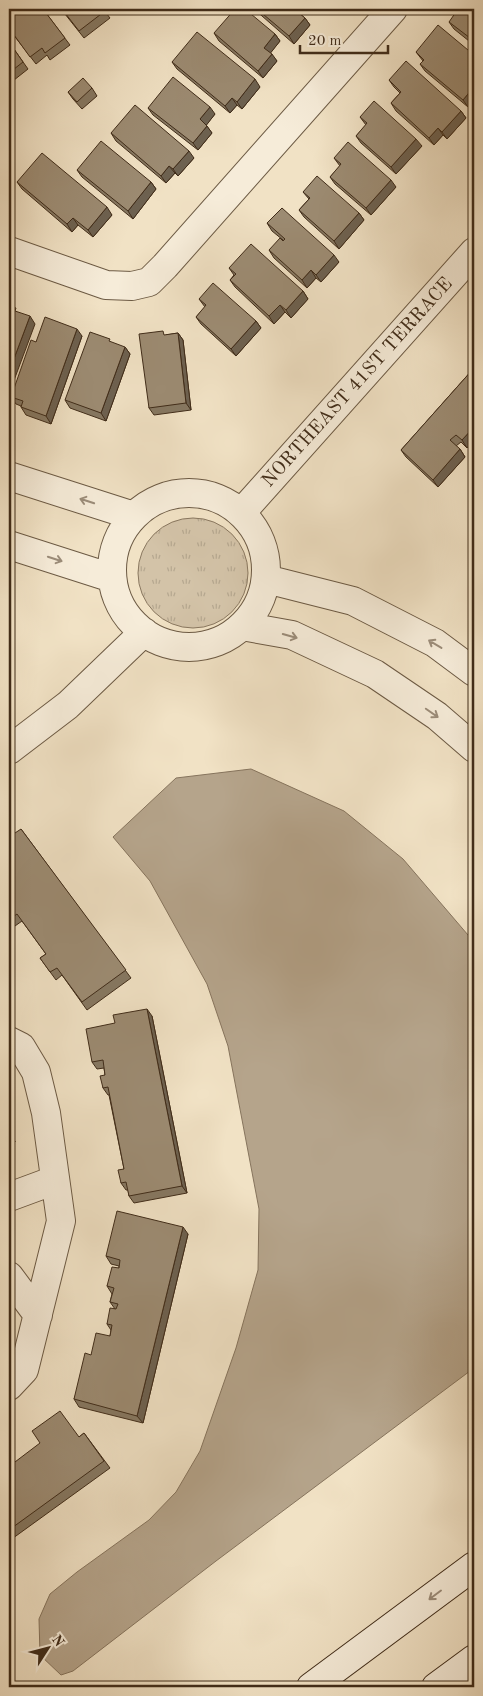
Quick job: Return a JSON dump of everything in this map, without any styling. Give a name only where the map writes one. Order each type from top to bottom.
[{"type":"street","points":[[9,251],[106,285],[132,286],[149,282],[166,266],[393,9]]},
{"type":"street","name":"NORTHEAST 41ST TERRACE","points":[[241,513],[474,252]]},
{"type":"street","points":[[9,476],[134,516]]},
{"type":"street","points":[[198,493],[221,500],[241,513],[256,532],[265,555],[266,579],[262,596],[254,612],[242,626],[220,641],[194,648],[167,644],[144,632],[132,622],[115,594],[112,578],[113,555],[120,534],[134,516],[152,502],[175,494],[198,493]]},
{"type":"street","points":[[9,544],[112,578]]},
{"type":"street","points":[[266,579],[353,601],[436,643],[474,672]]},
{"type":"street","points":[[242,626],[292,635],[375,674],[437,716],[474,748]]},
{"type":"street","points":[[9,750],[68,705],[144,632]]},
{"type":"street","points":[[9,1040],[21,1048],[36,1072],[46,1113],[61,1221],[24,1370],[9,1386]]},
{"type":"street","points":[[9,1198],[55,1180]]},
{"type":"street","points":[[9,1276],[38,1314]]},
{"type":"street","points":[[311,1687],[474,1566]]},
{"type":"street","points":[[436,1687],[474,1659]]},
{"type":"green space","points":[[193,518],[214,522],[232,534],[244,552],[248,573],[244,594],[232,612],[214,624],[193,628],[172,624],[154,612],[142,594],[138,573],[142,552],[154,534],[172,522]]},
{"type":"shaded area","points":[[251,769],[344,811],[403,859],[474,942],[474,1368],[216,1561],[73,1671],[61,1675],[40,1655],[39,1619],[50,1594],[149,1520],[176,1492],[200,1451],[236,1348],[258,1270],[259,1209],[228,1046],[207,984],[150,881],[113,837],[176,778]]},
{"type":"building","points":[[9,9],[43,9],[65,38],[45,53],[42,48],[30,57],[9,28]]},
{"type":"building","points":[[62,9],[103,9],[105,11],[79,31]]},
{"type":"building","points":[[235,9],[245,9],[275,34],[264,48],[272,54],[258,71],[214,33]]},
{"type":"building","points":[[257,9],[294,9],[305,18],[289,36]]},
{"type":"building","points":[[458,9],[474,9],[474,41],[449,22]]},
{"type":"building","points":[[438,25],[474,55],[474,90],[472,89],[463,100],[420,64],[424,60],[416,52]]},
{"type":"building","points":[[197,32],[255,79],[237,102],[232,98],[225,106],[172,62]]},
{"type":"building","points":[[9,42],[23,62],[9,73]]},
{"type":"building","points":[[406,61],[461,111],[442,132],[438,128],[429,138],[391,103],[401,92],[389,80]]},
{"type":"building","points":[[173,77],[210,107],[200,119],[207,126],[193,143],[148,108]]},
{"type":"building","points":[[83,78],[92,88],[77,102],[68,92]]},
{"type":"building","points":[[374,101],[416,139],[391,167],[356,136],[367,123],[360,117]]},
{"type":"building","points":[[135,105],[189,151],[173,169],[169,166],[161,176],[111,133]]},
{"type":"building","points":[[101,141],[151,182],[128,211],[77,170]]},
{"type":"building","points":[[348,142],[391,180],[366,208],[330,177],[341,164],[334,158]]},
{"type":"building","points":[[42,153],[107,207],[88,230],[73,218],[67,224],[17,182]]},
{"type":"building","points":[[317,176],[359,213],[334,241],[299,210],[310,198],[303,192]]},
{"type":"building","points":[[282,208],[334,255],[316,275],[311,270],[302,280],[269,250],[280,238],[283,241],[285,239],[267,223]]},
{"type":"building","points":[[251,244],[303,291],[286,310],[280,305],[269,316],[230,280],[236,274],[229,268]]},
{"type":"building","points":[[213,283],[256,321],[231,349],[196,317],[206,305],[199,299]]},
{"type":"building","points":[[9,306],[16,308],[15,311],[30,316],[9,372]]},
{"type":"building","points":[[45,317],[77,329],[46,416],[21,407],[23,401],[11,397],[31,340],[36,342]]},
{"type":"building","points":[[163,331],[164,335],[178,333],[186,403],[149,408],[139,334]]},
{"type":"building","points":[[90,332],[125,347],[101,413],[65,400]]},
{"type":"building","points":[[474,368],[474,429],[462,440],[456,435],[450,440],[460,449],[433,480],[401,450]]},
{"type":"building","points":[[21,829],[126,970],[82,1002],[57,968],[50,972],[40,958],[46,954],[17,914],[10,919],[9,917],[9,837]]},
{"type":"building","points":[[147,1009],[182,1186],[129,1196],[126,1182],[121,1183],[118,1170],[124,1169],[108,1087],[103,1088],[100,1076],[105,1075],[103,1060],[92,1062],[86,1029],[115,1023],[113,1015]]},
{"type":"building","points":[[117,1211],[183,1227],[137,1416],[74,1399],[85,1353],[91,1355],[96,1333],[110,1336],[112,1325],[107,1324],[110,1308],[116,1309],[118,1304],[110,1302],[114,1288],[107,1286],[112,1267],[119,1268],[120,1260],[106,1256]]},
{"type":"building","points":[[60,1411],[79,1437],[84,1433],[104,1461],[9,1530],[9,1461],[11,1465],[40,1443],[32,1431]]}]
